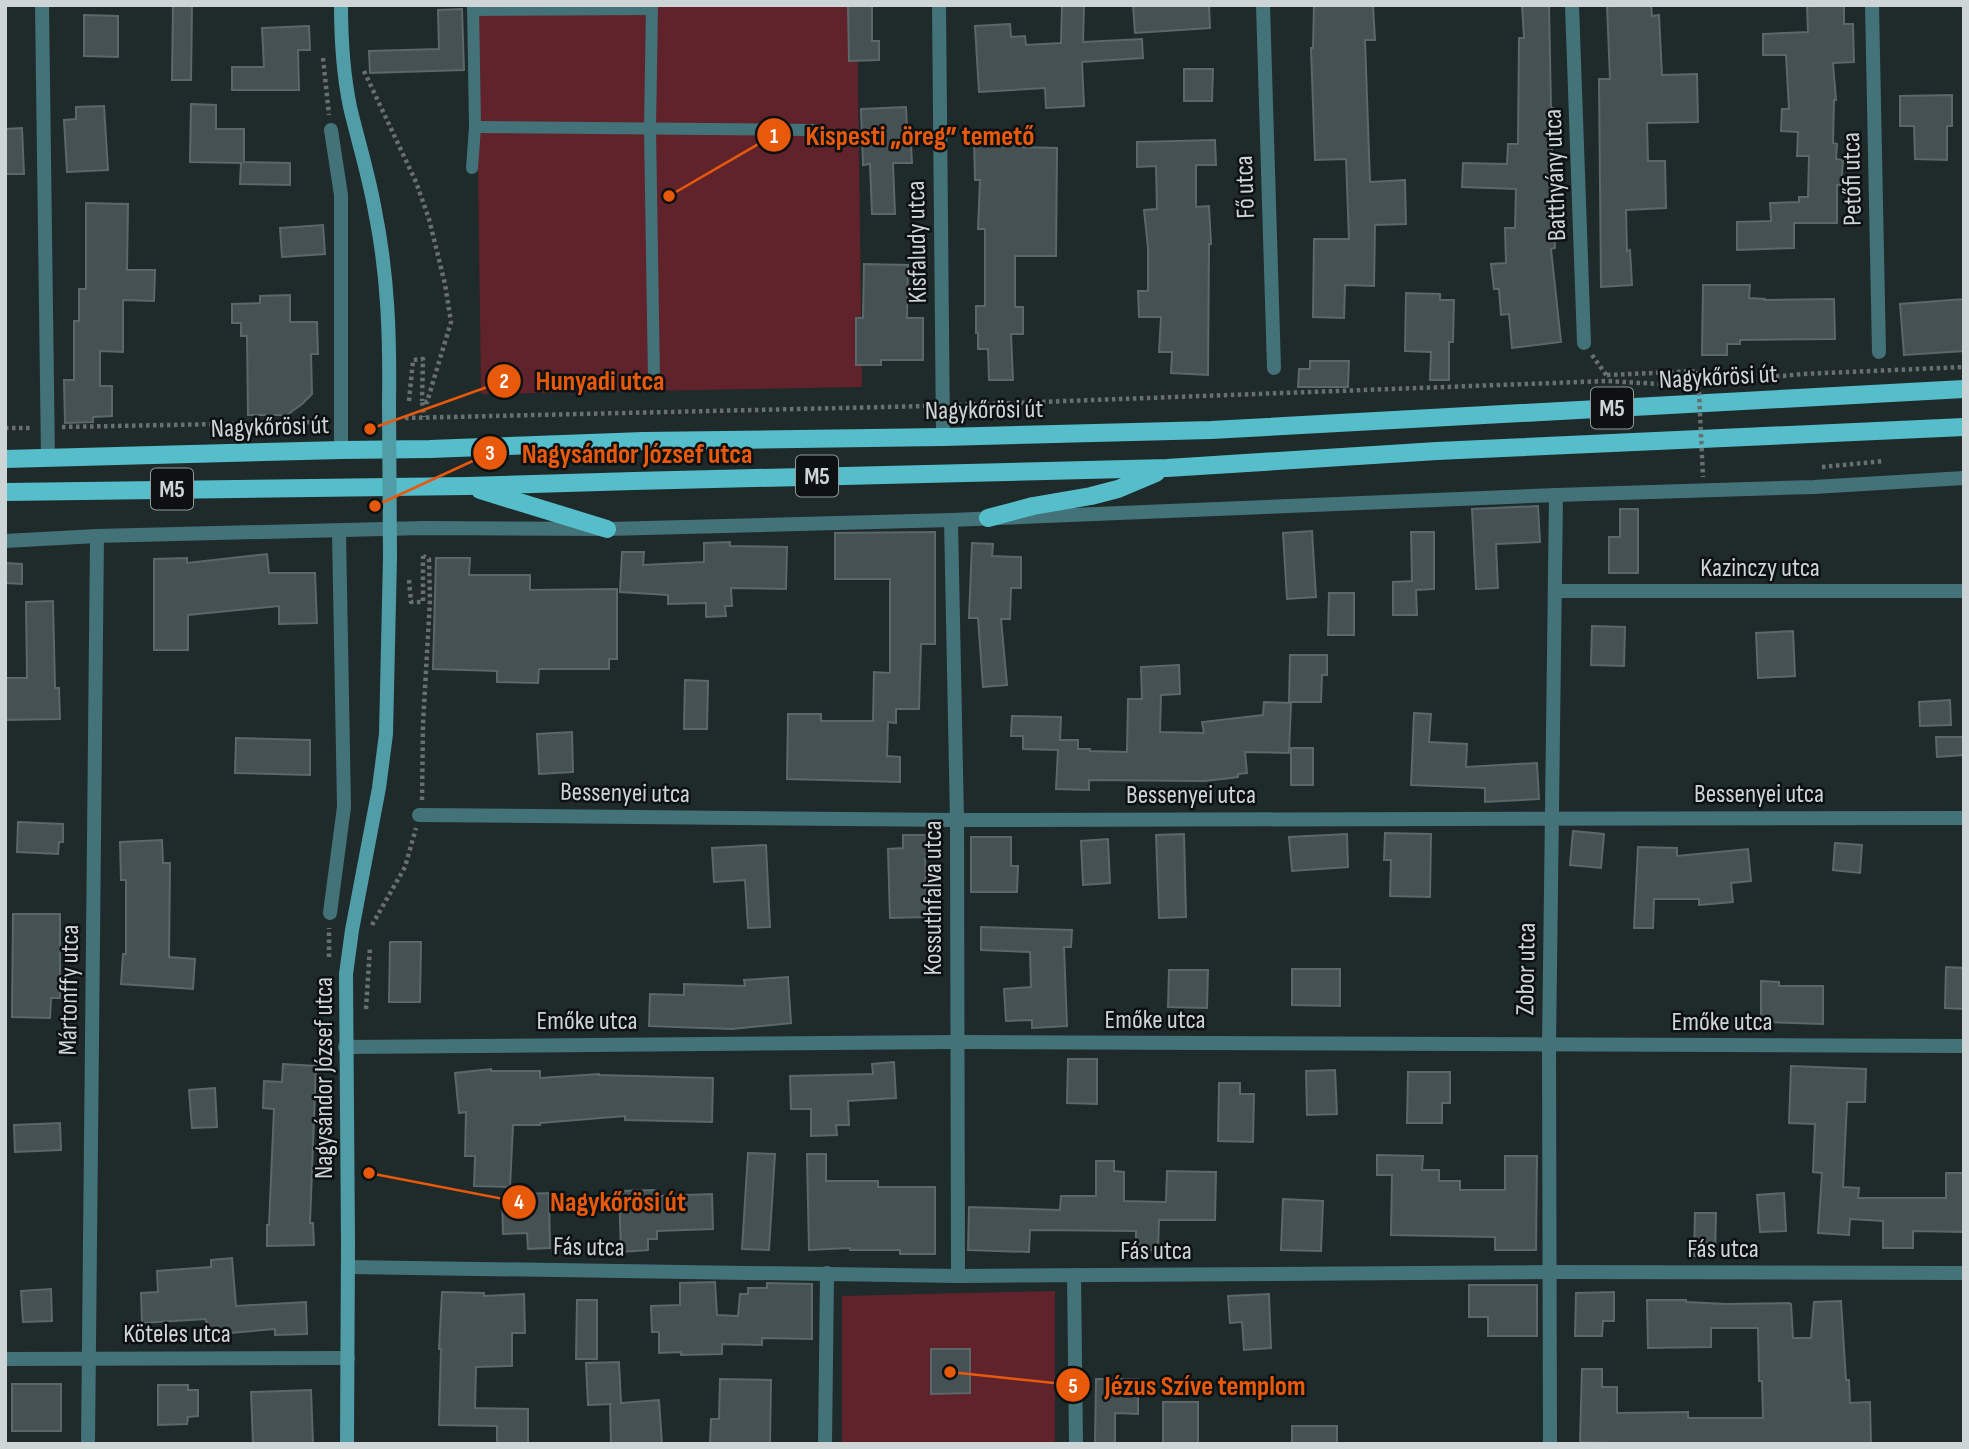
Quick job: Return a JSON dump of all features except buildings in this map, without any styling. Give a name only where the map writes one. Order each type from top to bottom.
[{"type":"main road","name":"Nagykőrösi út","points":[[5,459],[643,441],[1211,430],[1964,389]]},
{"type":"main road","name":"M5","points":[[5,492],[467,486],[1167,468],[1437,452],[1964,427]]},
{"type":"main road","points":[[988,518],[1118,489],[1167,468]]},
{"type":"main road","points":[[467,486],[607,529]]},
{"type":"street","points":[[42,5],[48,459]]},
{"type":"street","name":"Nagysándor József utca","points":[[341,5],[342,56],[350,104],[376,213],[390,335],[390,557],[386,734],[370,845],[352,930],[348,963],[345,1047],[347,1444]]},
{"type":"street","name":"Kisfaludy utca","points":[[939,5],[943,437]]},
{"type":"street","name":"Fő utca","points":[[1263,5],[1274,368]]},
{"type":"street","name":"Batthyány utca","points":[[1573,5],[1584,343]]},
{"type":"street","name":"Petőfi utca","points":[[1872,5],[1879,352]]},
{"type":"street","points":[[331,130],[341,195],[341,450]]},
{"type":"street","points":[[5,541],[97,536],[424,528],[607,529],[951,520],[1814,487],[1964,478]]},
{"type":"street","name":"Zobor utca","points":[[1550,1444],[1549,1046],[1556,495]]},
{"type":"street","name":"Kossuthfalva utca","points":[[951,520],[957,820],[958,1276]]},
{"type":"street","points":[[330,913],[344,807],[339,532]]},
{"type":"street","name":"Mártonffy utca","points":[[88,1444],[97,536]]},
{"type":"street","name":"Kazinczy utca","points":[[1555,591],[1964,591]]},
{"type":"street","name":"Bessenyei utca","points":[[419,815],[957,820],[1964,818]]},
{"type":"street","name":"Emőke utca","points":[[345,1047],[957,1042],[1964,1046]]},
{"type":"street","name":"Fás utca","points":[[348,1267],[958,1276],[1550,1272],[1964,1273]]},
{"type":"street","points":[[825,1444],[827,1273]]},
{"type":"street","points":[[1074,1275],[1076,1444]]},
{"type":"street","name":"Köteles utca","points":[[5,1359],[348,1358]]},
{"type":"lane","points":[[472,168],[475,127],[473,8],[651,7],[654,379]]},
{"type":"lane","points":[[475,127],[813,130]]},
{"type":"path","points":[[362,67],[416,182],[429,219],[445,284],[451,322],[427,402],[422,401]]},
{"type":"path","points":[[1584,343],[1607,378]]},
{"type":"path","points":[[409,401],[413,360],[423,359],[422,401],[425,416]]},
{"type":"path","points":[[1749,380],[1802,374],[1964,367]]},
{"type":"path","points":[[397,418],[942,405],[1607,378],[1698,371],[1703,477]]},
{"type":"path","points":[[1607,378],[1670,385]]},
{"type":"path","points":[[1696,383],[1709,382]]},
{"type":"path","points":[[5,428],[341,421]]},
{"type":"path","points":[[1815,468],[1884,461]]},
{"type":"path","points":[[408,570],[411,602],[423,602],[423,556]]},
{"type":"shaded area","points":[[476,5],[857,5],[862,387],[481,394]]},
{"type":"shaded area","points":[[1055,1291],[1055,1444],[842,1444],[842,1296]]},
{"type":"place","name":"Kispesti „öreg” temető","points":[[669,196]]},
{"type":"place","name":"Hunyadi utca","points":[[370,429]]},
{"type":"place","name":"Nagysándor József utca","points":[[375,506]]},
{"type":"place","name":"Nagykőrösi út","points":[[369,1173]]},
{"type":"place","name":"Jézus Szíve templom","points":[[950,1372]]}]
